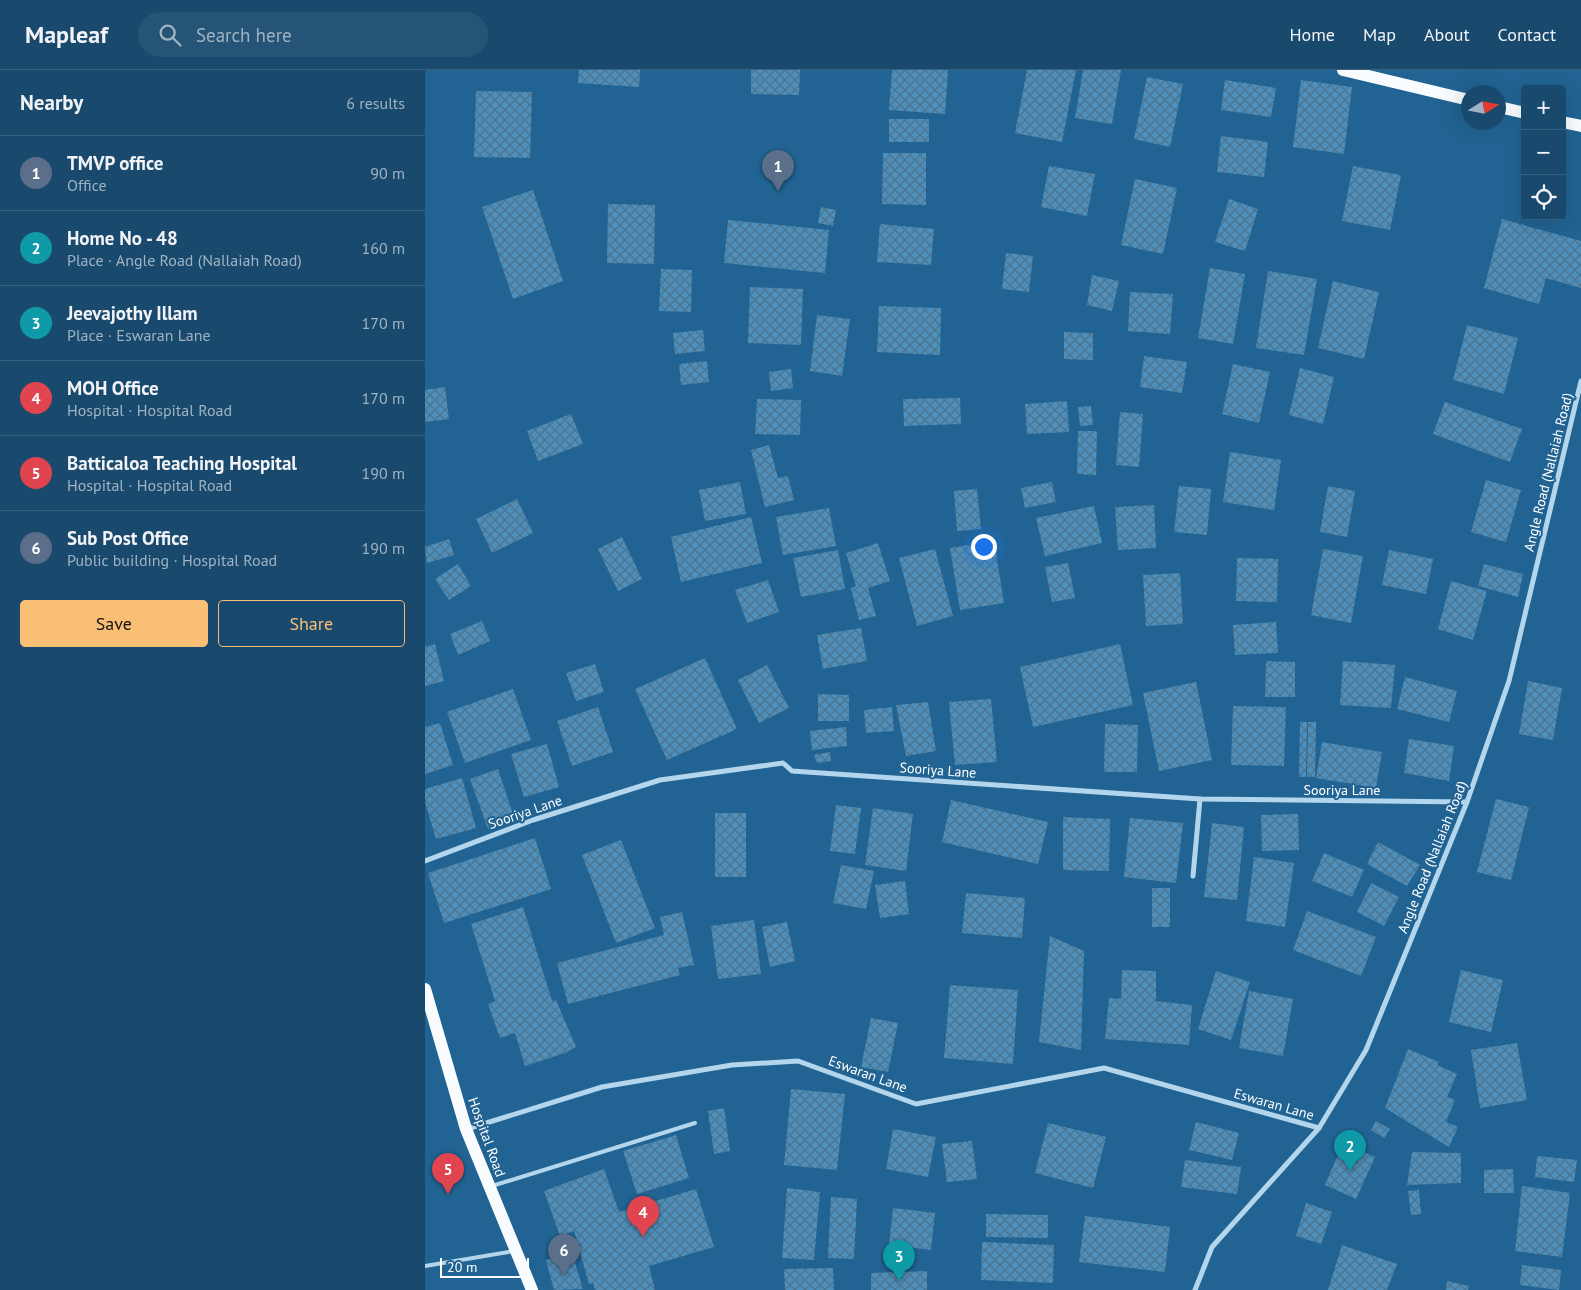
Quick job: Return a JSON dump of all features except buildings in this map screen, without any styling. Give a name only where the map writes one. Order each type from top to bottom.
[{"type":"main road","points":[[1343,70],[1461,98]]},
{"type":"main road","points":[[1506,109],[1521,112]]},
{"type":"main road","points":[[1566,123],[1581,126]]},
{"type":"main road","name":"Hospital Road","points":[[425,990],[466,1129],[532,1290]]},
{"type":"street","name":"Angle Road (Nallaiah Road)","points":[[1195,1290],[1213,1247],[1319,1128],[1366,1050],[1467,802],[1509,681],[1581,381]]},
{"type":"street","name":"Sooriya Lane","points":[[425,861],[533,820],[660,780],[783,763],[792,771],[1200,799],[1467,802]]},
{"type":"street","points":[[1193,876],[1200,799]]},
{"type":"street","name":"Eswaran Lane","points":[[466,1129],[602,1087],[732,1065],[798,1061],[915,1104],[1103,1068],[1319,1128]]},
{"type":"lane","points":[[490,1187],[695,1122]]},
{"type":"lane","points":[[425,1266],[516,1251]]},
{"type":"place","name":"TMVP office","points":[[778,191]]},
{"type":"place","name":"Home No - 48","points":[[1350,1171]]},
{"type":"place","name":"Batticaloa Teaching Hospital","points":[[448,1194]]},
{"type":"place","name":"MOH Office","points":[[643,1237]]},
{"type":"place","name":"Sub Post Office","points":[[564,1275]]},
{"type":"place","name":"Jeevajothy Illam","points":[[899,1281]]}]
